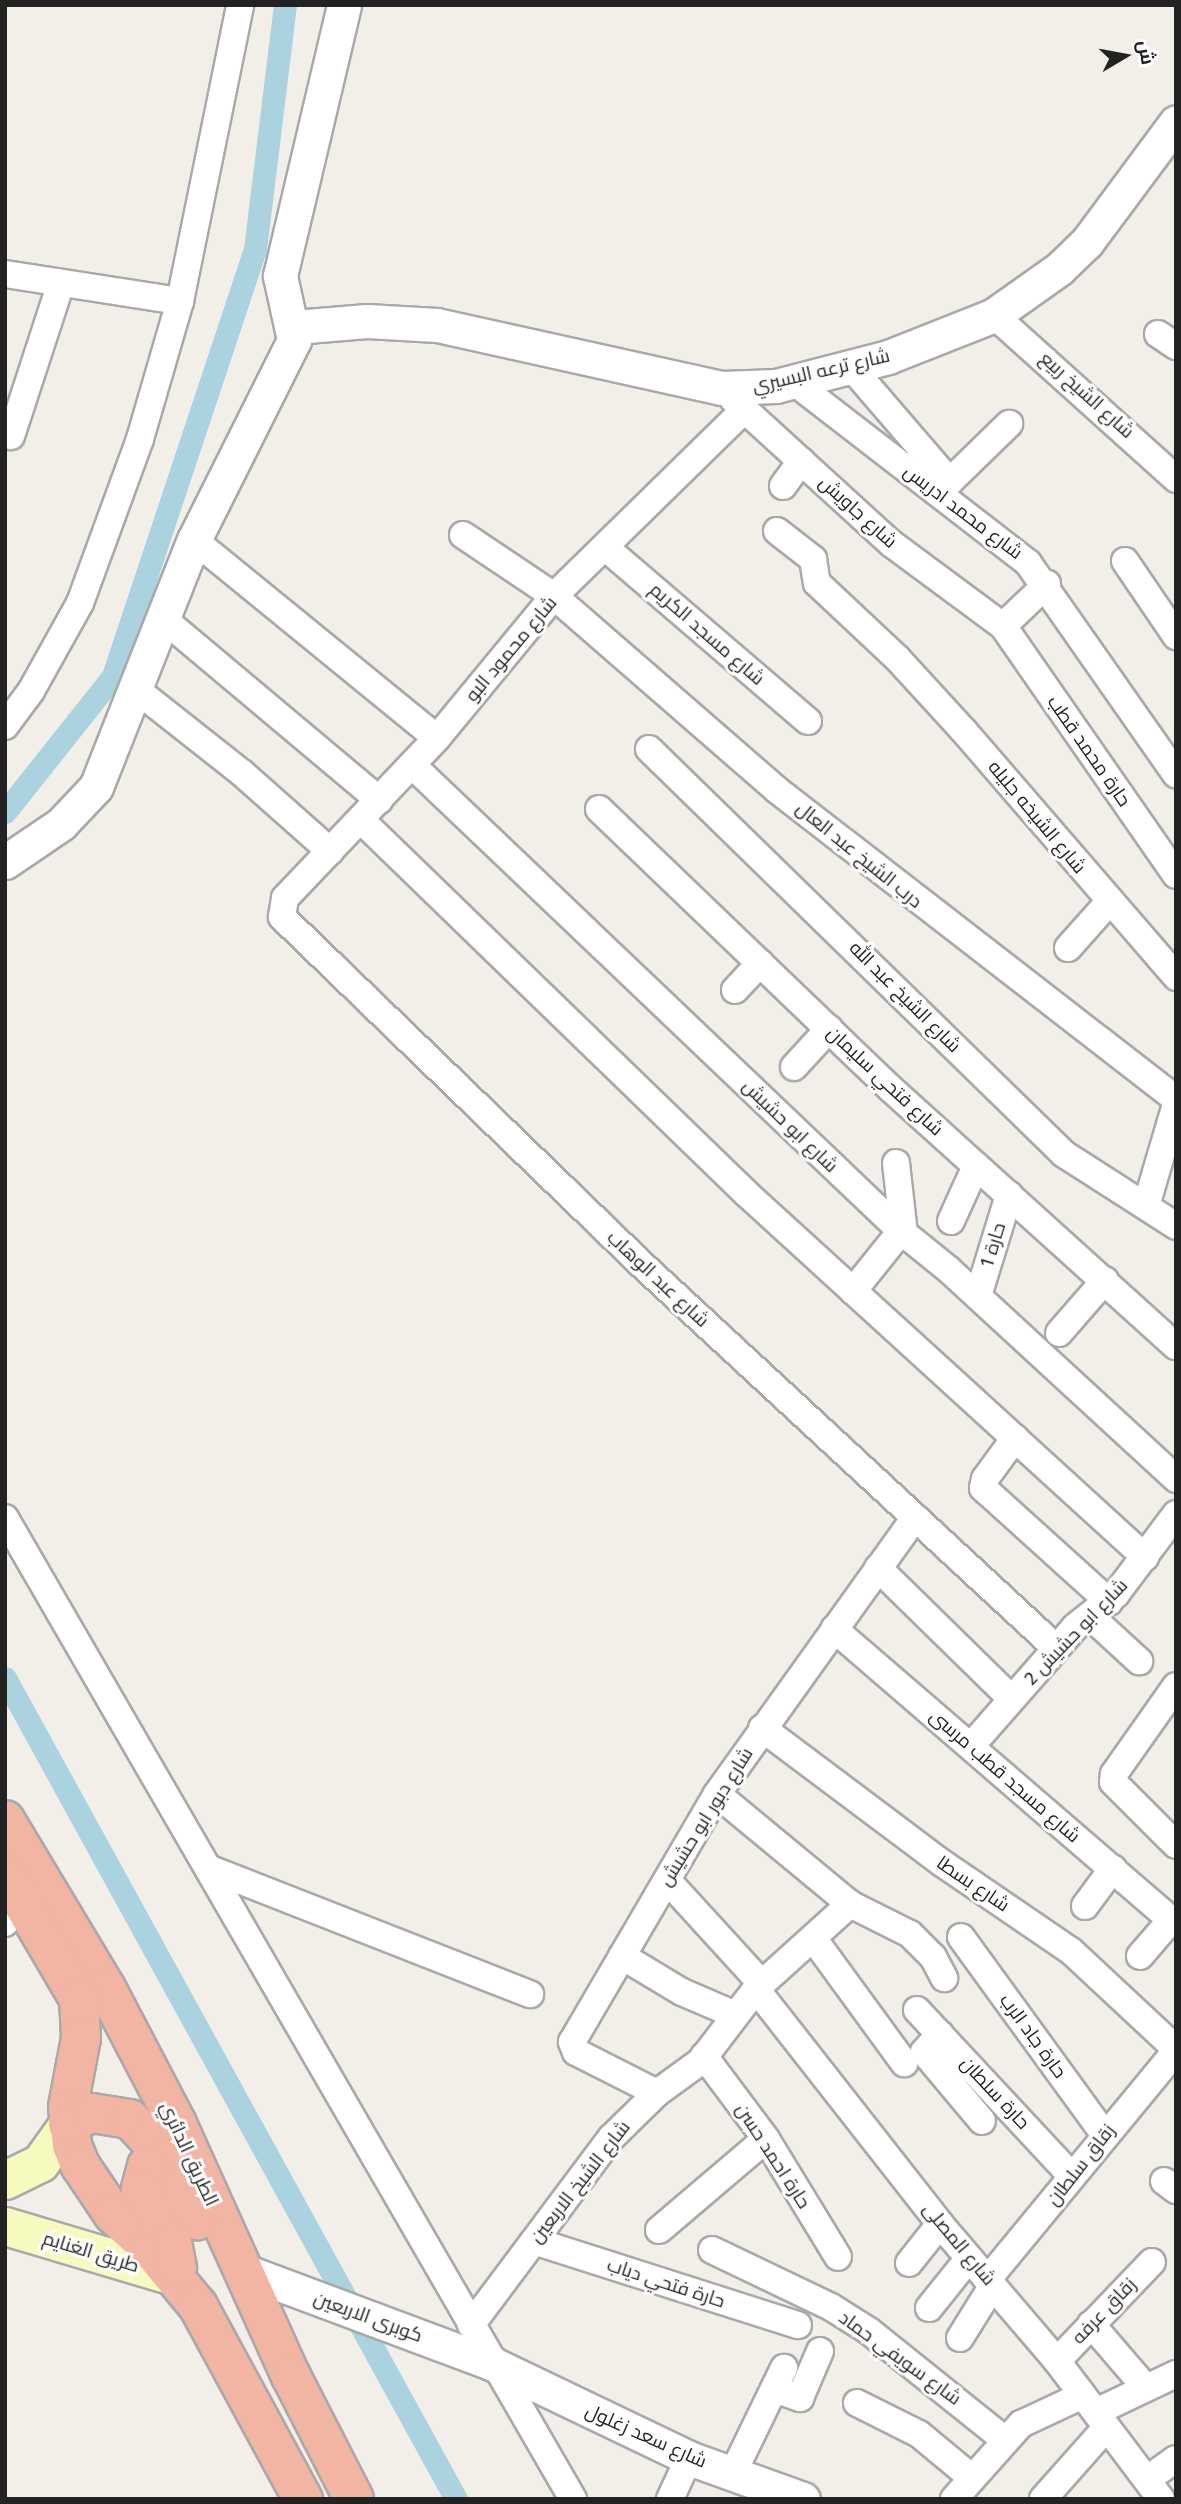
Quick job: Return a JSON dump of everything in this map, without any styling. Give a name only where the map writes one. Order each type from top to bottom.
[{"type":"highway","name":"الطريق الدائري","points":[[5,1820],[130,2033],[177,2124],[242,2270],[354,2499]]},
{"type":"highway","points":[[10,1897],[74,1987],[82,2012],[68,2124],[72,2145],[91,2183],[113,2214],[176,2277],[198,2306],[303,2499]]},
{"type":"highway","points":[[68,2124],[92,2113],[118,2114],[140,2128],[214,2247],[242,2270]]},
{"type":"highway","points":[[160,2157],[147,2166],[141,2189],[172,2242],[176,2277]]},
{"type":"main road","points":[[5,2180],[40,2163],[68,2124]]},
{"type":"main road","name":"طريق الغنايم","points":[[5,2226],[176,2277]]},
{"type":"street","points":[[5,726],[31,691],[80,603],[140,439],[180,301],[240,5]]},
{"type":"street","points":[[5,862],[61,824],[89,796],[107,762],[133,687],[194,540],[294,340],[295,327],[282,297],[279,276],[344,5]]},
{"type":"street","name":"شارع ترعه البسيري","points":[[295,327],[367,321],[437,325],[734,398],[759,388],[852,368],[994,315],[1048,277],[1087,242],[1113,212],[1176,122]]},
{"type":"street","points":[[5,274],[180,301]]},
{"type":"street","points":[[11,436],[61,283]]},
{"type":"street","name":"شارع الشيخ ربيع","points":[[994,315],[1176,479]]},
{"type":"street","points":[[852,368],[944,488],[1009,424]]},
{"type":"street","name":"شارع محمد ادريس","points":[[794,382],[944,488],[1008,544],[1047,584],[1176,774]]},
{"type":"street","name":"شارع جاويش","points":[[734,398],[892,544],[1003,626]]},
{"type":"street","name":"شارع محمود البو","points":[[285,898],[438,738],[554,596],[606,548],[734,398]]},
{"type":"street","points":[[783,485],[801,461]]},
{"type":"street","name":"شارع الشيخه جليله","points":[[777,531],[813,559],[817,583],[897,658],[1176,977]]},
{"type":"street","name":"درب الشيخ عبد العال","points":[[463,535],[554,596],[777,790],[1176,1102]]},
{"type":"street","points":[[194,540],[438,738]]},
{"type":"street","name":"شارع مسجد الكريم","points":[[606,548],[808,721]]},
{"type":"street","points":[[1125,561],[1176,636]]},
{"type":"street","points":[[1003,626],[1047,584]]},
{"type":"street","points":[[161,617],[379,800]]},
{"type":"street","name":"حارة محمد قطب","points":[[1003,626],[1176,875]]},
{"type":"street","points":[[133,687],[242,773],[330,851]]},
{"type":"street","name":"شارع الشيخ عبد الله","points":[[649,749],[1064,1154],[1176,1226]]},
{"type":"street","name":"شارع ابو حشيش","points":[[412,765],[902,1233],[978,1296],[1176,1479]]},
{"type":"street","name":"شارع فتحي سليمان","points":[[599,809],[976,1166],[1176,1346]]},
{"type":"street","points":[[361,820],[853,1291],[1145,1556]]},
{"type":"street","name":"شارع عبد الوهاب","points":[[285,898],[282,917],[287,926],[1056,1648]]},
{"type":"street","points":[[1068,948],[1109,902]]},
{"type":"street","points":[[734,990],[760,963]]},
{"type":"street","points":[[794,1067],[829,1029]]},
{"type":"street","points":[[1146,1206],[1176,1102]]},
{"type":"street","points":[[853,1291],[902,1233],[895,1163]]},
{"type":"street","points":[[951,1222],[976,1166]]},
{"type":"street","name":"حارة 1","points":[[978,1296],[1009,1195]]},
{"type":"street","points":[[1059,1333],[1105,1280]]},
{"type":"street","points":[[1015,1438],[985,1479],[983,1488],[1099,1609],[1139,1661]]},
{"type":"street","name":"شارع ابو حشيش 2","points":[[971,1746],[1056,1648],[1099,1609],[1145,1556],[1176,1514]]},
{"type":"street","name":"شارع دبور ابو حشيش","points":[[657,2093],[571,2048],[717,1794],[915,1517]]},
{"type":"street","points":[[5,1518],[573,2499]]},
{"type":"street","points":[[878,1568],[1012,1699]]},
{"type":"street","name":"شارع مسجد قطب مرسى","points":[[834,1629],[1173,1922]]},
{"type":"street","points":[[1170,1828],[1117,1789],[1114,1774],[1176,1686]]},
{"type":"street","name":"شارع بسطا","points":[[762,1728],[942,1863],[1071,1951],[1174,2055]]},
{"type":"street","points":[[717,1794],[850,1904],[910,1934],[933,1958],[944,1978]]},
{"type":"street","points":[[208,1868],[530,1994]]},
{"type":"street","points":[[1085,1906],[1113,1868]]},
{"type":"street","name":"شارع المصلى","points":[[667,1880],[759,1987],[940,2224],[1056,2361],[1154,2489]]},
{"type":"street","name":"شارع الشيخ الاربعين","points":[[471,2325],[582,2173],[657,2093],[705,2056],[733,2014],[759,1987],[850,1904]]},
{"type":"street","points":[[1140,1956],[1173,1922]]},
{"type":"street","name":"حارة جاد الرب","points":[[961,1937],[1104,2134]]},
{"type":"street","points":[[813,1938],[904,2063]]},
{"type":"street","points":[[622,1956],[682,1992],[733,2014]]},
{"type":"street","name":"حارة سلطان","points":[[917,2010],[1072,2176]]},
{"type":"street","points":[[940,2034],[924,2052],[982,2121]]},
{"type":"street","name":"زقاق سلطان","points":[[960,2338],[990,2282],[1104,2134],[1174,2055]]},
{"type":"street","name":"حارة احمد حسن","points":[[705,2056],[766,2139],[838,2257]]},
{"type":"street","points":[[659,2230],[766,2139]]},
{"type":"street","points":[[909,2263],[940,2224]]},
{"type":"street","name":"حارة فتحي دياب","points":[[534,2241],[798,2325]]},
{"type":"street","name":"شارع سويفي حماد","points":[[712,2250],[831,2307],[869,2331],[1005,2440]]},
{"type":"street","points":[[929,2308],[969,2258]]},
{"type":"street","name":"زقاق عرفه","points":[[1056,2361],[1152,2262]]},
{"type":"street","name":"كوبرى الاربعين","points":[[242,2270],[493,2364]]},
{"type":"street","points":[[1091,2324],[1146,2388]]},
{"type":"street","points":[[733,2473],[779,2379],[800,2398],[820,2351]]},
{"type":"street","name":"شارع سعد زغلول","points":[[493,2364],[689,2458],[803,2499]]},
{"type":"street","points":[[954,2499],[1005,2440],[1035,2416],[1095,2411],[1176,2374]]},
{"type":"street","points":[[857,2403],[919,2434],[972,2478]]},
{"type":"street","points":[[1043,2499],[1095,2411]]},
{"type":"street","points":[[670,2499],[689,2458]]},
{"type":"street","points":[[1154,2489],[1176,2459]]},
{"type":"waterway","points":[[5,812],[113,676],[255,249],[285,5]]},
{"type":"waterway","points":[[5,1678],[456,2499]]}]
